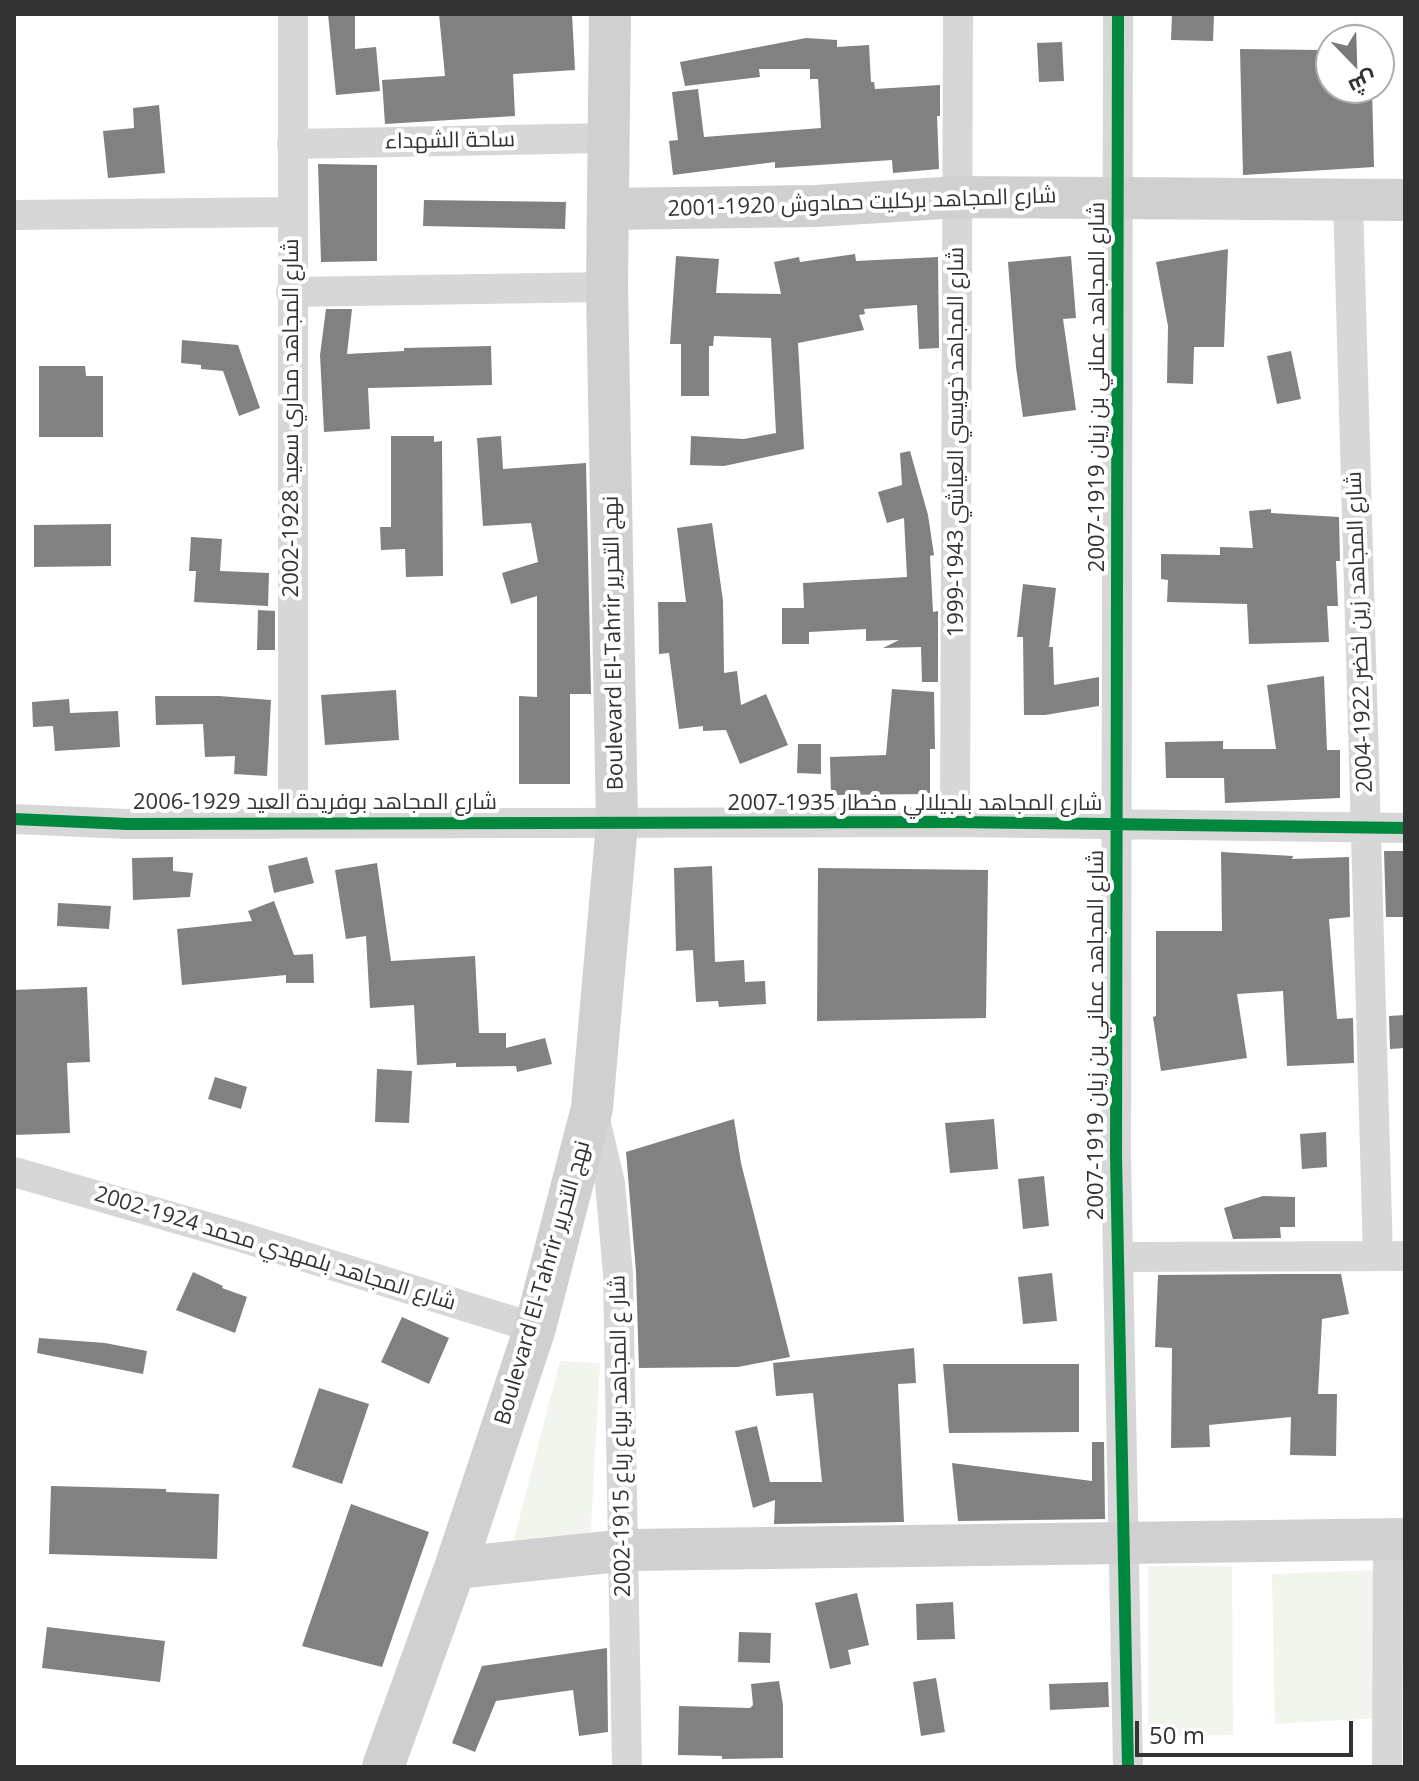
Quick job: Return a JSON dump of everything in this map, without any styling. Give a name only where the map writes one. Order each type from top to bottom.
[{"type":"main road","name":"Boulevard El-Tahrir نهج التحرير","points":[[383,1767],[455,1568],[535,1328],[592,1108],[617,824],[607,287],[610,14]]},
{"type":"main road","name":"شارع المجاهد بركليت حمادوش 1920-2001","points":[[608,209],[816,206],[959,197],[1405,200]]},
{"type":"main road","points":[[455,1568],[623,1551],[1396,1539]]},
{"type":"street","name":"شارع المجاهد محاري سعيد 1928-2002","points":[[293,14],[293,822]]},
{"type":"street","name":"شارع المجاهد خويسي العياشي 1943-1999","points":[[955,822],[958,14]]},
{"type":"street","name":"شارع المجاهد عماني بن زيان 1919-2007","points":[[1118,14],[1118,1257],[1128,1767]]},
{"type":"street","name":"ساحة الشهداء","points":[[292,144],[608,138]]},
{"type":"street","name":"شارع المجاهد زين لخضر 1922-2004","points":[[1348,200],[1365,827],[1391,1256]]},
{"type":"street","points":[[14,215],[292,212]]},
{"type":"street","points":[[291,292],[607,287]]},
{"type":"street","name":"شارع المجاهد بوفريدة العيد 1929-2006","points":[[14,819],[127,824],[617,824]]},
{"type":"street","name":"شارع المجاهد بلجيلالي مخطار 1935-2007","points":[[617,824],[955,822],[1405,828]]},
{"type":"street","name":"شار ع المجاهد برباع رباع 1915-2002","points":[[592,1108],[610,1183],[618,1274],[627,1767]]},
{"type":"street","name":"شارع المجاهد بلمهدي محمد 1924-2002","points":[[14,1172],[238,1236],[535,1328]]},
{"type":"street","points":[[1118,1257],[1391,1256]]},
{"type":"street","points":[[1387,1767],[1396,1539]]},
{"type":"shaded area","points":[[560,1361],[600,1363],[590,1545],[513,1543]]},
{"type":"shaded area","points":[[1148,1566],[1232,1566],[1233,1735],[1148,1736]]},
{"type":"shaded area","points":[[1377,1570],[1381,1718],[1275,1724],[1272,1574]]},
{"type":"building","points":[[328,14],[355,14],[355,49],[376,47],[380,91],[336,95]]},
{"type":"building","points":[[439,14],[572,14],[575,70],[513,74],[515,116],[385,124],[382,80],[445,76]]},
{"type":"building","points":[[1172,14],[1214,14],[1213,41],[1171,40]]},
{"type":"building","points":[[806,38],[837,40],[837,47],[869,45],[871,82],[874,82],[875,89],[940,85],[940,116],[937,116],[939,169],[893,173],[892,160],[775,168],[775,162],[673,175],[669,141],[678,140],[672,92],[698,89],[704,137],[821,128],[818,79],[810,79],[810,69],[759,69],[760,77],[685,86],[680,62]]},
{"type":"building","points":[[1062,42],[1064,81],[1039,82],[1037,43]]},
{"type":"building","points":[[1240,49],[1315,50],[1315,104],[1372,104],[1374,167],[1243,175]]},
{"type":"building","points":[[159,105],[165,173],[108,178],[103,131],[134,128],[133,108]]},
{"type":"building","points":[[318,164],[377,165],[377,261],[321,262]]},
{"type":"building","points":[[424,200],[566,202],[565,229],[423,226]]},
{"type":"building","points":[[1228,249],[1224,347],[1194,347],[1193,384],[1167,383],[1168,326],[1156,262]]},
{"type":"building","points":[[855,254],[856,261],[938,257],[939,348],[919,349],[917,305],[864,309],[865,314],[859,315],[864,330],[798,343],[804,449],[724,466],[690,465],[691,436],[744,439],[776,433],[771,338],[714,336],[713,346],[709,346],[709,396],[681,396],[681,344],[670,344],[676,256],[719,259],[716,293],[781,294],[774,262],[799,257],[800,262]]},
{"type":"building","points":[[1071,256],[1076,318],[1063,319],[1076,410],[1023,417],[1008,262]]},
{"type":"building","points":[[326,309],[352,309],[347,354],[404,351],[404,348],[491,346],[492,385],[368,388],[370,429],[324,432],[320,355]]},
{"type":"building","points":[[182,340],[238,345],[260,408],[239,416],[223,371],[181,363]]},
{"type":"building","points":[[1291,351],[1301,399],[1277,404],[1267,356]]},
{"type":"building","points":[[39,366],[85,366],[86,376],[103,376],[103,437],[39,437]]},
{"type":"building","points":[[391,436],[434,436],[434,442],[442,441],[443,576],[406,577],[405,549],[381,550],[380,527],[391,527]]},
{"type":"building","points":[[501,436],[503,469],[586,463],[591,694],[570,694],[570,784],[519,784],[519,696],[537,697],[537,596],[511,604],[502,573],[538,562],[531,523],[483,526],[477,438]]},
{"type":"building","points":[[910,451],[928,515],[934,555],[930,556],[933,612],[938,611],[938,682],[922,682],[921,647],[883,648],[899,640],[866,641],[866,629],[809,632],[809,644],[782,644],[782,608],[804,608],[803,583],[907,577],[904,518],[887,523],[878,492],[902,485],[900,453]]},
{"type":"building","points":[[1271,509],[1271,513],[1339,517],[1340,561],[1336,561],[1338,606],[1327,606],[1329,642],[1249,644],[1247,604],[1167,602],[1168,580],[1161,579],[1161,554],[1220,555],[1220,547],[1253,548],[1249,511]]},
{"type":"building","points":[[712,523],[723,601],[724,673],[737,671],[741,705],[766,694],[788,745],[740,764],[726,730],[703,731],[703,726],[679,729],[669,653],[659,654],[658,602],[686,602],[677,528]]},
{"type":"building","points":[[111,524],[111,566],[34,567],[34,525]]},
{"type":"building","points":[[191,537],[222,539],[220,571],[269,573],[268,606],[194,602],[196,571],[189,571]]},
{"type":"building","points":[[1023,584],[1056,588],[1049,647],[1053,647],[1054,685],[1099,677],[1099,706],[1045,715],[1024,715],[1023,637],[1017,637]]},
{"type":"building","points":[[258,610],[275,611],[275,650],[257,650]]},
{"type":"building","points":[[1324,676],[1327,750],[1340,750],[1340,798],[1225,803],[1224,778],[1166,778],[1165,742],[1223,741],[1223,749],[1276,749],[1267,685]]},
{"type":"building","points":[[892,689],[934,692],[935,749],[930,749],[930,794],[831,795],[830,757],[886,755]]},
{"type":"building","points":[[396,690],[399,740],[325,745],[321,695]]},
{"type":"building","points":[[155,696],[271,700],[267,776],[234,774],[235,756],[205,757],[203,724],[156,725]]},
{"type":"building","points":[[69,699],[70,713],[118,711],[120,747],[55,751],[53,726],[33,727],[32,702]]},
{"type":"building","points":[[798,744],[821,744],[821,774],[797,773]]},
{"type":"building","points":[[1384,851],[1405,851],[1405,917],[1386,917]]},
{"type":"building","points":[[1221,852],[1293,856],[1292,859],[1349,857],[1350,917],[1329,919],[1337,1019],[1353,1018],[1354,1063],[1287,1066],[1283,991],[1237,994],[1247,1058],[1161,1071],[1153,1017],[1156,1016],[1156,931],[1222,931]]},
{"type":"building","points":[[173,857],[173,871],[193,873],[190,897],[133,900],[132,858]]},
{"type":"building","points":[[307,857],[314,883],[274,893],[268,866]]},
{"type":"building","points":[[377,863],[391,961],[475,956],[479,1033],[506,1033],[506,1048],[545,1038],[552,1064],[517,1072],[516,1066],[417,1065],[414,1005],[370,1008],[366,936],[346,939],[335,870]]},
{"type":"building","points":[[712,866],[715,962],[744,960],[745,982],[765,981],[766,1004],[719,1007],[718,1001],[696,1002],[693,950],[676,951],[674,868]]},
{"type":"building","points":[[818,868],[988,870],[986,1018],[817,1021]]},
{"type":"building","points":[[274,901],[294,955],[313,954],[314,983],[286,983],[286,975],[182,985],[177,929],[252,921],[248,911]]},
{"type":"building","points":[[58,903],[111,906],[109,929],[57,926]]},
{"type":"building","points":[[87,987],[90,1062],[67,1063],[70,1133],[14,1135],[14,990]]},
{"type":"building","points":[[1405,1015],[1405,1048],[1390,1049],[1389,1016]]},
{"type":"building","points":[[377,1069],[412,1071],[409,1123],[375,1122]]},
{"type":"building","points":[[215,1077],[247,1087],[241,1109],[208,1099]]},
{"type":"building","points":[[734,1119],[741,1163],[790,1357],[738,1367],[639,1368],[636,1272],[626,1152]]},
{"type":"building","points":[[994,1119],[998,1169],[950,1173],[945,1123]]},
{"type":"building","points":[[1326,1132],[1327,1167],[1302,1169],[1300,1134]]},
{"type":"building","points":[[1044,1176],[1049,1226],[1023,1229],[1018,1179]]},
{"type":"building","points":[[1263,1196],[1295,1197],[1295,1227],[1280,1227],[1281,1238],[1233,1239],[1224,1208]]},
{"type":"building","points":[[193,1272],[247,1297],[235,1333],[176,1310]]},
{"type":"building","points":[[1052,1273],[1057,1321],[1023,1324],[1018,1277]]},
{"type":"building","points":[[1341,1274],[1349,1314],[1322,1319],[1318,1394],[1337,1394],[1336,1456],[1290,1455],[1291,1417],[1209,1425],[1210,1447],[1171,1448],[1172,1348],[1155,1347],[1158,1275]]},
{"type":"building","points":[[402,1317],[449,1338],[429,1384],[381,1362]]},
{"type":"building","points":[[39,1338],[105,1343],[147,1351],[143,1374],[37,1353]]},
{"type":"building","points":[[914,1348],[916,1383],[898,1384],[904,1522],[774,1524],[775,1500],[753,1508],[735,1431],[757,1426],[770,1482],[822,1482],[813,1393],[776,1396],[773,1363]]},
{"type":"building","points":[[943,1364],[1079,1364],[1079,1432],[949,1433]]},
{"type":"building","points":[[319,1388],[369,1404],[342,1484],[292,1467]]},
{"type":"building","points":[[1092,1442],[1104,1442],[1105,1519],[958,1521],[952,1463],[1092,1481]]},
{"type":"building","points":[[51,1486],[166,1489],[166,1492],[219,1494],[217,1559],[49,1554]]},
{"type":"building","points":[[351,1504],[429,1532],[382,1667],[302,1646]]},
{"type":"building","points":[[857,1593],[869,1645],[848,1650],[851,1664],[830,1669],[815,1603]]},
{"type":"building","points":[[953,1602],[955,1639],[917,1640],[916,1604]]},
{"type":"building","points":[[47,1627],[165,1641],[160,1682],[42,1668]]},
{"type":"building","points":[[739,1632],[771,1633],[770,1663],[738,1662]]},
{"type":"building","points":[[607,1648],[608,1732],[579,1736],[573,1690],[496,1701],[475,1752],[452,1743],[482,1666]]},
{"type":"building","points":[[936,1678],[945,1732],[921,1736],[913,1682]]},
{"type":"building","points":[[779,1681],[783,1705],[783,1758],[722,1759],[722,1756],[678,1755],[679,1706],[750,1708],[753,1705],[751,1684]]},
{"type":"building","points":[[1108,1682],[1109,1707],[1050,1710],[1049,1684]]},
{"type":"cycle path","points":[[1118,14],[1116,1156],[1128,1767]]},
{"type":"cycle path","points":[[14,819],[127,824],[955,822],[1405,828]]}]
